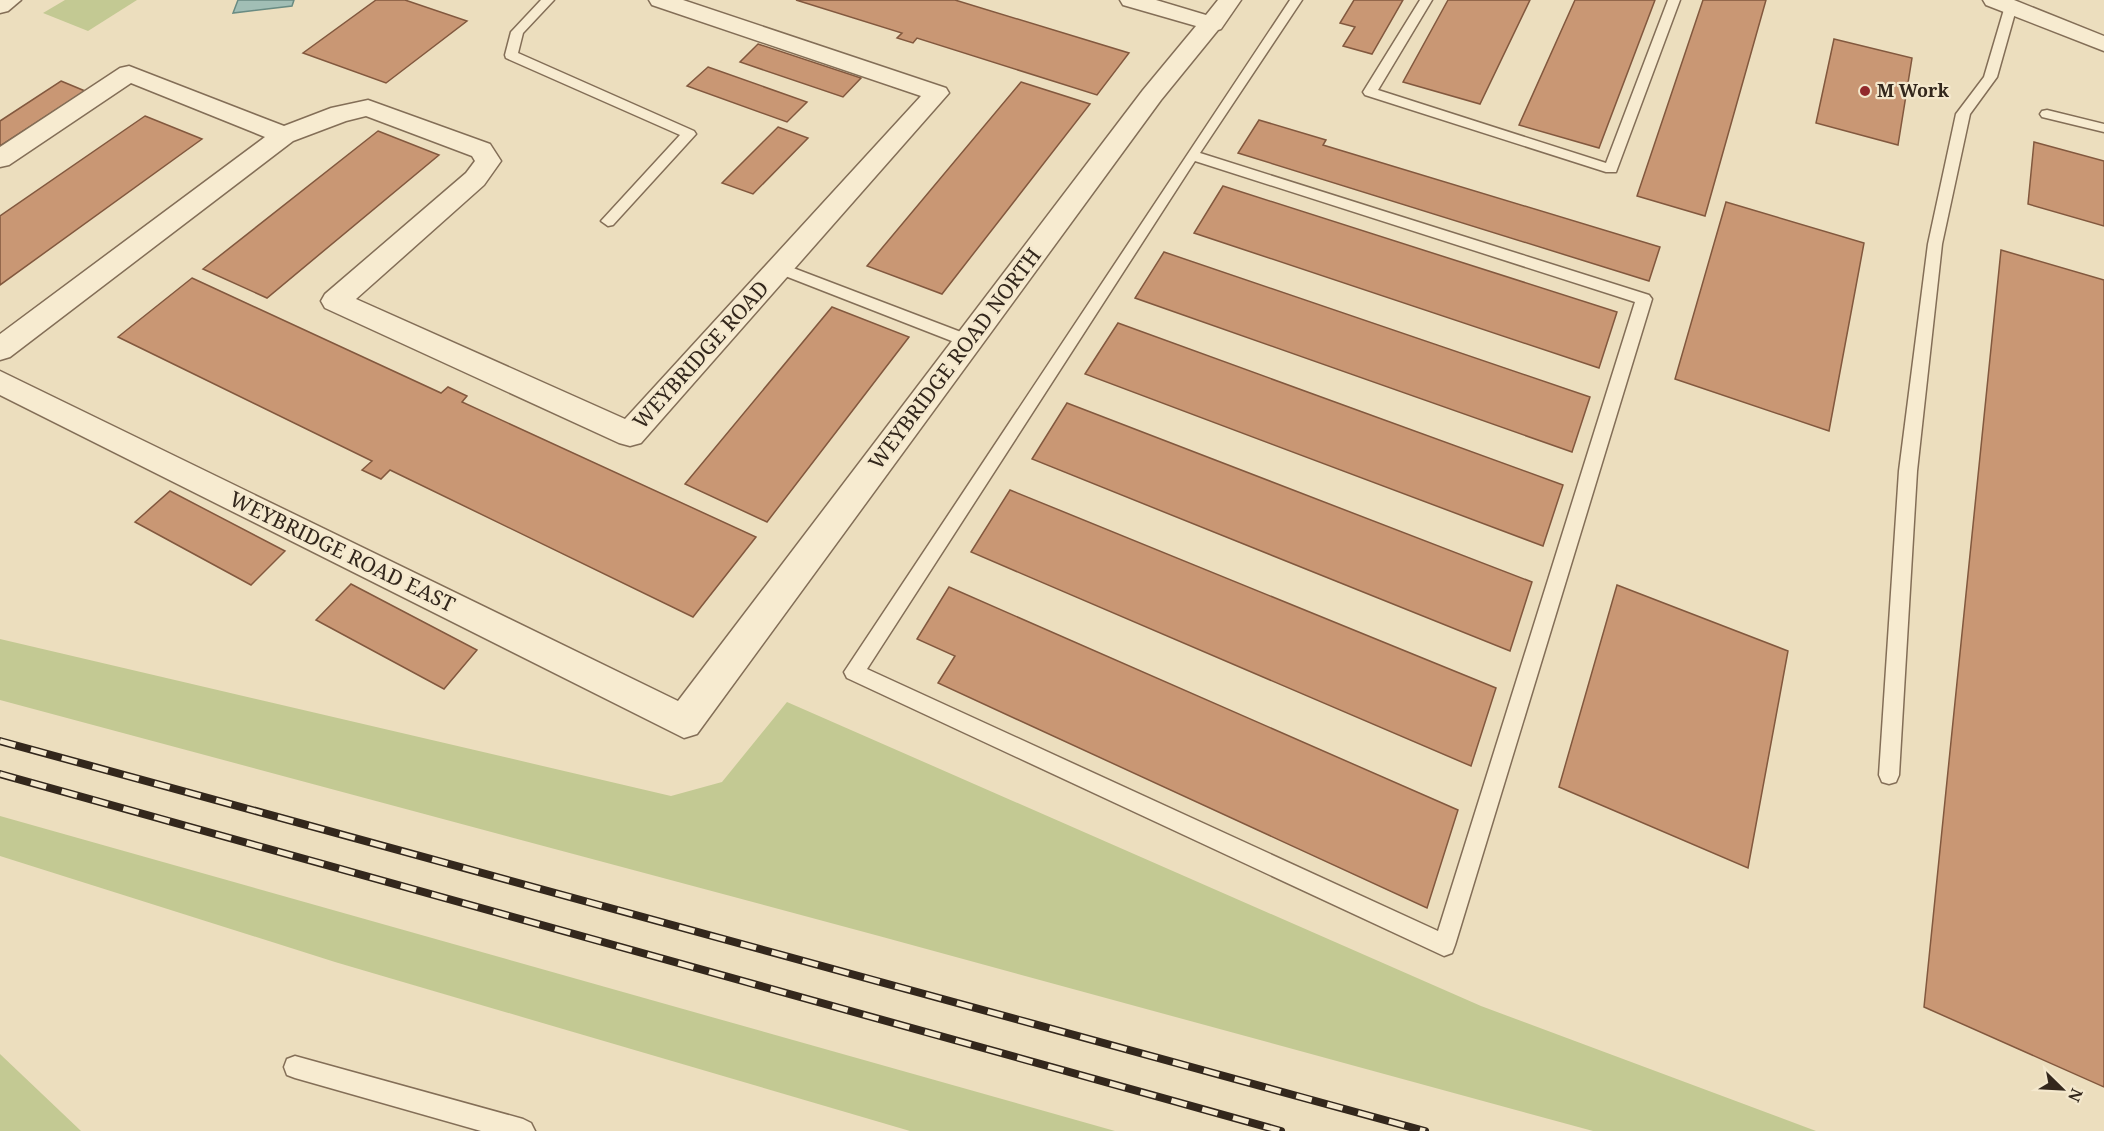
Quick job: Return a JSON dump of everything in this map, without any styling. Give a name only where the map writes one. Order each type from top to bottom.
[{"type":"street","points":[[0,6],[10,0]]},
{"type":"street","name":"WEYBRIDGE ROAD","points":[[284,135],[340,114],[368,108],[481,150],[488,160],[475,179],[335,301],[630,434],[937,93],[660,0]]},
{"type":"street","points":[[1131,0],[1213,24]]},
{"type":"street","name":"WEYBRIDGE ROAD NORTH","points":[[684,722],[1152,95],[1213,24],[1230,0]]},
{"type":"street","points":[[2002,3],[2104,44]]},
{"type":"street","points":[[0,159],[129,73],[284,135]]},
{"type":"street","points":[[0,349],[284,135]]},
{"type":"street","name":"WEYBRIDGE ROAD EAST","points":[[0,382],[684,722]]},
{"type":"lane","points":[[548,0],[517,32],[511,55],[689,134],[608,221]]},
{"type":"lane","points":[[1192,155],[1644,299],[1444,945],[854,672],[1192,155],[1296,0]]},
{"type":"lane","points":[[1426,0],[1370,92],[1611,168],[1674,0]]},
{"type":"lane","points":[[1889,775],[1908,471],[1935,244],[1963,114],[1990,77],[2002,3]]},
{"type":"lane","points":[[2047,114],[2104,129]]},
{"type":"lane","points":[[780,268],[969,341]]},
{"type":"lane","points":[[295,1067],[523,1131]]},
{"type":"green space","points":[[65,0],[137,0],[88,31],[43,13]]},
{"type":"green space","points":[[0,639],[671,796],[722,782],[787,702],[1481,1006],[1816,1131],[1593,1131],[0,700]]},
{"type":"green space","points":[[0,816],[1115,1131],[910,1131],[335,962],[0,856]]},
{"type":"green space","points":[[0,1054],[81,1131],[0,1131]]},
{"type":"water","points":[[238,0],[294,0],[292,6],[233,13]]},
{"type":"building","points":[[376,0],[405,0],[467,21],[386,83],[303,53]]},
{"type":"building","points":[[796,0],[955,0],[1129,53],[1097,95],[917,38],[913,43],[897,38],[902,33]]},
{"type":"building","points":[[1354,0],[1403,0],[1372,54],[1343,46],[1355,27],[1340,23]]},
{"type":"building","points":[[1448,0],[1530,0],[1480,104],[1403,82]]},
{"type":"building","points":[[1575,0],[1655,0],[1599,148],[1519,125]]},
{"type":"building","points":[[1703,0],[1766,0],[1705,216],[1637,196]]},
{"type":"building","name":"M Work","points":[[1834,39],[1912,58],[1898,145],[1816,123]]},
{"type":"building","points":[[758,44],[861,78],[843,97],[740,62]]},
{"type":"building","points":[[708,67],[807,102],[787,122],[687,86]]},
{"type":"building","points":[[61,81],[85,91],[0,146],[0,121]]},
{"type":"building","points":[[1021,82],[1090,104],[942,294],[867,266]]},
{"type":"building","points":[[145,116],[202,139],[0,285],[0,216]]},
{"type":"building","points":[[1259,120],[1326,140],[1323,145],[1660,247],[1649,281],[1238,153]]},
{"type":"building","points":[[778,127],[808,138],[753,194],[722,183]]},
{"type":"building","points":[[378,131],[439,155],[267,298],[203,269]]},
{"type":"building","points":[[2034,142],[2104,161],[2104,226],[2028,204]]},
{"type":"building","points":[[1223,186],[1617,312],[1599,368],[1194,233]]},
{"type":"building","points":[[1726,202],[1864,243],[1829,431],[1675,379]]},
{"type":"building","points":[[2001,250],[2104,280],[2104,1087],[1924,1007]]},
{"type":"building","points":[[1164,252],[1590,397],[1572,452],[1135,298]]},
{"type":"building","points":[[192,278],[441,393],[448,387],[467,396],[462,402],[756,537],[693,617],[390,470],[381,479],[362,470],[372,461],[118,337]]},
{"type":"building","points":[[832,307],[909,337],[767,522],[685,484]]},
{"type":"building","points":[[1118,323],[1563,485],[1543,546],[1085,374]]},
{"type":"building","points":[[1067,403],[1532,582],[1510,651],[1032,459]]},
{"type":"building","points":[[1010,490],[1496,688],[1471,766],[971,552]]},
{"type":"building","points":[[170,491],[285,551],[251,585],[135,522]]},
{"type":"building","points":[[351,584],[477,650],[444,689],[316,620]]},
{"type":"building","points":[[1617,585],[1788,651],[1748,868],[1559,787]]},
{"type":"building","points":[[949,587],[1458,810],[1427,908],[938,683],[955,656],[917,639]]},
{"type":"railway","points":[[0,741],[1425,1131]]},
{"type":"railway","points":[[0,774],[1281,1131]]},
{"type":"place","name":"M Work","points":[[1865,91]]}]
